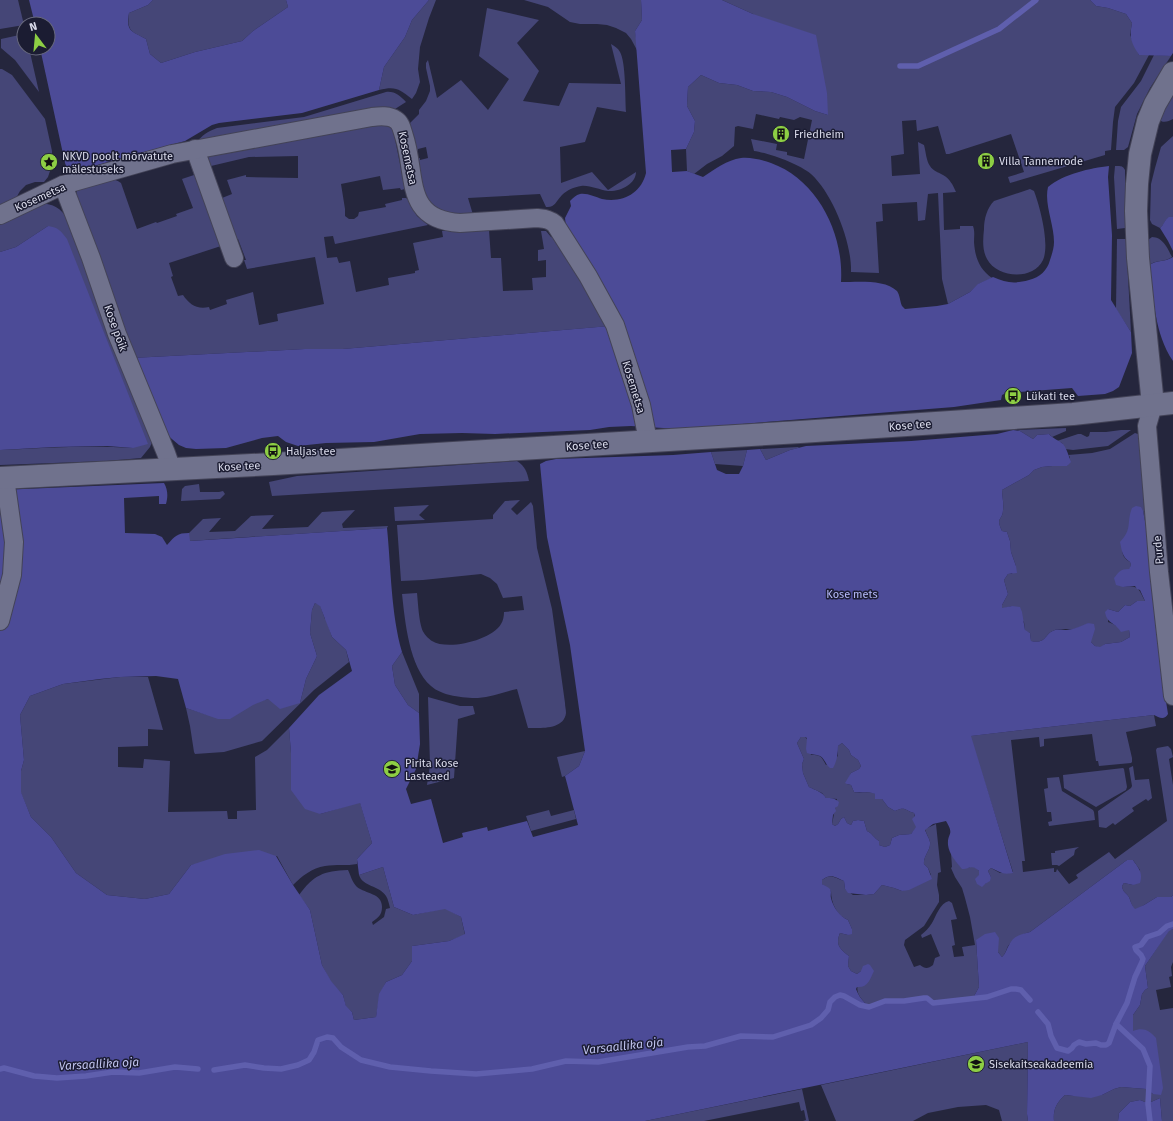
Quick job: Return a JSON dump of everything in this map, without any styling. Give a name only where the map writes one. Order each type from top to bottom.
[{"type":"main road","points":[[1163,404],[1138,258],[1136,211],[1140,154],[1148,121],[1155,104],[1173,73]]},
{"type":"main road","name":"Kose tee","points":[[2,478],[352,460],[800,432],[1073,414],[1163,404]]},
{"type":"street","name":"Kosemetsa","points":[[0,215],[63,185],[172,154],[372,117],[389,117],[399,123],[405,139],[414,189],[418,199],[424,209],[433,216],[448,222],[460,223],[538,218],[546,219],[555,224],[588,276],[615,325],[641,404],[648,441]]},
{"type":"street","points":[[195,149],[234,258]]},
{"type":"street","name":"Kose põik","points":[[63,185],[91,258],[117,334],[172,470]]},
{"type":"street","name":"Purde","points":[[1163,404],[1147,426],[1159,572],[1173,696]]},
{"type":"street","points":[[0,621],[12,575],[14,542],[2,478]]},
{"type":"shaded area","points":[[0,0],[18,0],[22,16],[16,16],[16,26],[0,29]]},
{"type":"shaded area","points":[[153,0],[286,0],[288,7],[253,31],[242,41],[195,52],[161,63],[150,54],[146,39],[131,30],[129,24],[129,13],[148,5]]},
{"type":"shaded area","points":[[429,0],[436,0],[420,47],[418,69],[420,82],[416,93],[412,99],[397,89],[390,88],[379,90],[384,67],[405,37],[412,20]]},
{"type":"shaded area","points":[[524,0],[641,0],[642,20],[635,31],[638,52],[626,33],[616,28],[607,25],[570,22],[548,7]]},
{"type":"shaded area","points":[[722,0],[1090,0],[1096,6],[1126,14],[1132,23],[1130,35],[1139,55],[1149,55],[1134,83],[1115,107],[1111,150],[1105,151],[1105,155],[1010,183],[1008,177],[1024,172],[1011,134],[946,154],[938,126],[917,131],[916,120],[902,121],[904,154],[891,156],[892,176],[920,174],[918,142],[924,145],[927,159],[931,168],[948,178],[956,192],[943,193],[944,230],[960,229],[960,226],[973,226],[974,242],[978,262],[984,271],[992,278],[979,284],[970,292],[948,304],[942,279],[938,193],[928,194],[925,220],[918,221],[917,202],[882,204],[883,221],[876,222],[879,273],[851,272],[848,247],[840,220],[834,206],[819,183],[811,174],[799,166],[754,151],[751,139],[777,144],[776,150],[787,152],[787,155],[804,159],[812,120],[800,117],[794,120],[780,117],[779,119],[756,114],[753,129],[738,126],[735,127],[734,146],[722,156],[707,164],[694,174],[687,171],[686,149],[694,132],[695,121],[687,106],[688,87],[701,75],[719,83],[737,85],[753,91],[771,92],[787,97],[815,111],[828,115],[753,14]]},
{"type":"shaded area","points":[[487,8],[539,20],[517,43],[539,71],[523,101],[559,106],[569,83],[621,84],[611,44],[618,49],[622,57],[623,64],[626,112],[597,107],[585,142],[560,147],[561,183],[592,172],[608,190],[636,172],[630,184],[622,189],[613,191],[608,191],[588,186],[576,187],[566,192],[549,207],[546,207],[540,194],[468,198],[474,218],[461,220],[428,205],[415,159],[420,158],[420,160],[428,158],[426,147],[418,149],[418,152],[416,152],[410,123],[419,114],[419,110],[426,101],[430,91],[426,63],[428,60],[437,98],[461,80],[488,110],[509,79],[479,56]]},
{"type":"shaded area","points":[[16,36],[16,56],[31,56],[39,92],[15,60],[1,48],[1,39]]},
{"type":"shaded area","points":[[1154,55],[1171,56],[1150,88],[1137,114],[1128,147],[1124,150],[1116,150],[1118,121],[1121,107],[1141,81]]},
{"type":"shaded area","points":[[0,69],[12,75],[45,119],[52,151],[52,165],[48,177],[44,182],[35,182],[26,185],[20,191],[15,200],[0,208]]},
{"type":"shaded area","points":[[386,92],[395,93],[406,102],[395,109],[196,144],[205,134],[217,128],[304,117]]},
{"type":"shaded area","points":[[1173,92],[1173,119],[1162,122],[1161,118]]},
{"type":"shaded area","points":[[392,124],[405,189],[401,190],[400,188],[383,190],[380,176],[341,184],[345,216],[349,219],[354,219],[358,216],[359,212],[386,207],[385,204],[406,198],[409,200],[417,216],[428,225],[335,244],[333,236],[324,237],[327,258],[337,257],[339,263],[350,261],[356,292],[389,285],[388,278],[415,273],[415,271],[419,270],[413,243],[443,237],[442,231],[489,230],[491,258],[501,258],[503,291],[533,290],[532,278],[546,277],[546,260],[538,261],[538,250],[544,249],[541,231],[546,231],[551,237],[555,238],[610,326],[343,349],[305,349],[132,358],[75,196],[79,188],[95,182],[111,179],[121,183],[137,229],[177,216],[176,214],[193,208],[182,179],[194,175],[189,160],[191,160],[221,246],[169,263],[173,276],[171,277],[178,296],[183,295],[194,306],[201,308],[209,307],[210,310],[227,304],[226,300],[253,292],[259,325],[278,321],[277,314],[324,304],[315,257],[247,269],[244,260],[246,260],[238,239],[235,239],[203,155],[339,128]],"holes":[[[298,156],[298,178],[246,177],[246,175],[227,180],[232,194],[222,198],[211,166],[249,157]]]},
{"type":"shaded area","points":[[1173,136],[1173,217],[1166,220],[1160,228],[1152,224],[1150,220],[1151,184],[1161,147]]},
{"type":"shaded area","points":[[1115,166],[1122,167],[1125,170],[1125,228],[1117,229],[1114,177]]},
{"type":"shaded area","points":[[1030,189],[1034,191],[1039,206],[1045,235],[1045,253],[1043,260],[1038,267],[1024,274],[1006,273],[992,265],[985,256],[983,241],[985,218],[989,207],[994,201]]},
{"type":"shaded area","points":[[40,203],[49,204],[56,207],[68,219],[152,442],[141,458],[107,461],[0,465],[0,450],[83,447],[133,448],[48,226],[16,247],[0,252],[0,221]]},
{"type":"shaded area","points":[[1152,237],[1162,241],[1172,257],[1149,265],[1148,240]]},
{"type":"shaded area","points":[[1117,239],[1126,239],[1131,332],[1116,309]]},
{"type":"shaded area","points":[[1066,428],[1066,431],[1052,437],[1049,434],[1037,435],[1033,439],[1017,430]]},
{"type":"shaded area","points":[[1131,430],[1108,446],[1073,450],[1065,449],[1062,443],[1057,441],[1078,434],[1087,437],[1089,436],[1090,432]]},
{"type":"shaded area","points":[[1135,433],[1138,434],[1142,443],[1150,546],[1143,511],[1130,515],[1129,527],[1122,552],[1131,565],[1123,587],[1137,588],[1145,601],[1137,601],[1130,606],[1125,605],[1118,612],[1108,609],[1108,622],[1123,629],[1129,630],[1130,637],[1121,642],[1105,644],[1100,648],[1091,642],[1089,623],[1074,629],[1057,629],[1051,632],[1043,640],[1036,642],[1031,641],[1030,633],[1025,631],[1024,622],[1012,606],[1002,609],[1002,605],[1008,594],[1004,580],[1008,574],[1012,574],[1016,566],[1011,552],[1007,532],[1002,531],[999,523],[1003,513],[1002,490],[1029,475],[1034,470],[1042,467],[1067,466],[1070,457],[1068,455],[1092,453],[1110,449]]},
{"type":"shaded area","points":[[799,448],[766,460],[760,449]]},
{"type":"shaded area","points":[[747,450],[743,466],[715,464],[711,452]]},
{"type":"shaded area","points":[[517,461],[525,470],[529,481],[272,496],[269,482],[297,476]]},
{"type":"shaded area","points":[[199,484],[200,492],[223,491],[225,494],[220,499],[181,501],[182,489],[185,486]]},
{"type":"shaded area","points":[[520,500],[511,509],[517,515],[531,502],[533,506],[537,548],[552,609],[566,711],[564,719],[561,723],[545,728],[528,728],[517,689],[488,697],[472,698],[447,694],[431,686],[424,678],[413,656],[409,643],[402,594],[417,593],[422,630],[430,640],[439,644],[458,644],[489,635],[501,624],[504,617],[504,612],[524,610],[522,596],[503,598],[497,584],[490,578],[481,574],[401,581],[397,525],[493,519],[493,515],[505,501]]},
{"type":"shaded area","points":[[429,505],[419,515],[425,520],[395,521],[394,507]]},
{"type":"shaded area","points":[[355,510],[342,524],[343,528],[388,526],[387,528],[189,541],[189,533],[203,519],[221,518],[209,532],[235,531],[251,516],[274,515],[262,529],[308,527],[322,512]]},
{"type":"shaded area","points":[[315,603],[320,605],[332,637],[346,650],[349,662],[314,690],[262,741],[224,752],[195,754],[186,708],[208,715],[268,699],[300,703],[306,679],[317,656],[310,633],[312,610]]},
{"type":"shaded area","points":[[402,652],[419,694],[419,713],[408,705],[395,685],[392,666]]},
{"type":"shaded area","points":[[120,677],[148,677],[163,730],[148,729],[148,746],[118,747],[118,767],[143,768],[144,759],[170,761],[168,812],[227,811],[228,819],[237,819],[237,811],[256,810],[255,757],[267,750],[289,728],[291,753],[320,814],[360,802],[372,843],[357,859],[357,864],[329,865],[320,867],[308,873],[293,885],[277,856],[191,865],[169,894],[145,899],[107,895],[76,873],[51,837],[31,817],[21,793],[21,771],[24,760],[20,715],[30,696],[63,684]]},
{"type":"shaded area","points":[[428,697],[460,706],[473,706],[475,714],[458,719],[454,778],[427,785],[430,765]]},
{"type":"shaded area","points":[[1154,715],[1156,726],[1126,732],[1132,758],[1131,763],[1099,766],[1098,761],[1096,761],[1092,734],[1044,739],[1044,746],[1040,747],[1039,737],[1011,740],[1025,861],[1022,861],[1023,872],[1054,868],[1054,872],[1056,872],[1057,869],[1069,884],[1078,878],[1076,875],[1109,852],[1115,859],[1167,821],[1156,750],[1157,748],[1168,746],[1171,749],[1173,757],[1169,759],[1173,785],[1173,895],[1171,897],[1157,897],[1135,910],[1122,886],[1124,883],[1133,885],[1140,870],[1133,860],[1127,860],[1030,932],[1015,939],[1010,943],[1002,957],[998,952],[976,940],[979,987],[973,998],[933,1003],[929,999],[924,998],[904,1001],[885,1001],[869,1007],[861,998],[857,987],[861,971],[857,974],[851,971],[848,966],[849,956],[838,944],[840,933],[848,935],[852,929],[848,920],[844,918],[835,908],[831,891],[822,884],[822,880],[831,876],[844,881],[845,889],[853,895],[874,894],[882,885],[902,891],[931,875],[928,868],[924,864],[930,845],[930,840],[925,829],[936,824],[941,872],[938,873],[937,885],[939,902],[924,926],[905,940],[904,945],[914,967],[920,965],[926,968],[933,965],[935,958],[940,956],[931,934],[922,938],[921,935],[931,925],[943,904],[949,901],[952,903],[957,919],[951,920],[955,945],[952,946],[954,957],[964,956],[962,947],[975,945],[970,917],[962,888],[951,868],[951,853],[960,866],[969,868],[971,866],[976,868],[985,884],[991,877],[988,871],[991,868],[1000,873],[1013,872],[970,736]]},
{"type":"shaded area","points":[[801,737],[805,737],[807,739],[811,755],[817,755],[820,757],[826,765],[838,756],[838,746],[842,743],[849,750],[851,755],[858,760],[861,766],[859,769],[851,773],[847,784],[851,785],[854,792],[867,792],[875,794],[875,799],[882,799],[888,807],[895,811],[903,809],[914,813],[917,827],[911,834],[899,835],[892,838],[890,845],[885,847],[879,845],[879,841],[867,831],[864,821],[853,821],[851,825],[847,823],[844,817],[835,826],[832,824],[837,799],[826,798],[822,793],[809,787],[803,773],[802,764],[804,759],[797,743]]},
{"type":"shaded area","points":[[585,751],[579,766],[562,777],[557,757]]},
{"type":"shaded area","points":[[1133,766],[1135,780],[1149,779],[1152,798],[1148,801],[1146,799],[1132,808],[1134,811],[1115,825],[1113,823],[1106,828],[1099,827],[1098,811],[1131,788],[1129,768]]},
{"type":"shaded area","points":[[1123,768],[1127,787],[1126,790],[1096,807],[1064,788],[1063,775]]},
{"type":"shaded area","points":[[1059,777],[1062,791],[1093,810],[1095,820],[1049,826],[1048,822],[1052,821],[1051,812],[1047,812],[1044,789],[1048,788],[1047,778]]},
{"type":"shaded area","points":[[549,810],[551,816],[574,810],[576,819],[531,831],[526,816]]},
{"type":"shaded area","points":[[1079,847],[1075,850],[1074,855],[1059,866],[1052,865],[1051,853]]},
{"type":"shaded area","points":[[383,867],[394,907],[413,915],[445,908],[461,917],[465,935],[449,941],[412,946],[412,961],[402,975],[386,982],[380,994],[376,1017],[354,1020],[352,1012],[346,1007],[343,995],[330,981],[322,965],[310,910],[299,895],[309,883],[320,875],[348,870],[357,887],[373,894],[381,902],[381,912],[378,918],[372,922],[373,925],[384,917],[386,909],[390,908],[383,892],[364,882],[359,875]]},
{"type":"shaded area","points":[[1173,929],[1172,976],[1169,977],[1171,987],[1156,990],[1160,1010],[1173,1008],[1173,1121],[1162,1121],[1160,1098],[1151,1102],[1140,1100],[1130,1102],[1119,1113],[1118,1121],[1054,1121],[1056,1107],[1065,1095],[1102,1095],[1121,1087],[1146,1089],[1153,1094],[1133,1031],[1133,1015],[1140,1005],[1142,994],[1148,988],[1145,966],[1169,930]]},
{"type":"shaded area","name":"Sisekaitseakadeemia","points":[[1028,1042],[1028,1121],[1002,1121],[999,1110],[986,1105],[958,1107],[928,1113],[913,1121],[836,1121],[821,1085]]},
{"type":"shaded area","points":[[802,1089],[809,1121],[803,1121],[806,1120],[804,1110],[801,1111],[799,1102],[704,1121],[645,1121]]},
{"type":"green space","points":[[29,0],[153,0],[148,5],[129,13],[128,24],[133,32],[146,39],[150,54],[161,63],[195,52],[242,41],[253,31],[288,7],[286,0],[429,0],[412,20],[405,37],[384,67],[379,90],[302,113],[219,123],[212,125],[185,141],[72,172],[68,171],[65,163],[42,56],[56,56],[56,16],[33,16]]},
{"type":"green space","points":[[641,0],[722,0],[753,14],[816,35],[827,93],[828,115],[815,111],[787,97],[771,92],[753,91],[737,85],[719,83],[701,75],[688,87],[687,106],[695,121],[694,132],[686,149],[671,150],[672,172],[687,171],[703,177],[726,163],[741,158],[756,159],[768,162],[788,171],[815,195],[825,211],[833,228],[838,246],[841,264],[841,282],[870,282],[892,287],[897,291],[902,306],[905,309],[948,304],[970,292],[978,284],[993,277],[1006,282],[1019,282],[1029,280],[1040,275],[1049,264],[1054,244],[1054,235],[1047,200],[1048,187],[1054,182],[1069,175],[1094,168],[1109,166],[1108,177],[1112,235],[1111,300],[1131,332],[1132,353],[1119,387],[1105,394],[1078,396],[1072,388],[1006,393],[1002,395],[1001,400],[954,407],[679,429],[631,426],[590,430],[495,434],[420,434],[374,442],[326,443],[298,446],[286,442],[278,436],[262,438],[226,448],[196,449],[186,448],[179,445],[166,434],[132,358],[305,349],[343,349],[621,325],[566,227],[565,218],[571,206],[570,201],[577,195],[586,194],[602,199],[617,200],[635,192],[640,186],[646,173],[635,31],[642,20]]},
{"type":"green space","points":[[1090,0],[1173,0],[1173,53],[1171,56],[1139,55],[1131,40],[1132,23],[1126,14],[1096,6]]},
{"type":"green space","points":[[1169,217],[1173,217],[1173,251],[1160,228]]},
{"type":"green space","points":[[48,226],[59,230],[67,239],[148,444],[133,448],[107,446],[0,450],[0,252],[16,247]]},
{"type":"green space","points":[[1173,257],[1173,361],[1158,327],[1149,265]]},
{"type":"green space","name":"Kose mets","points":[[1013,430],[1020,431],[1033,439],[1037,435],[1049,434],[1063,444],[1071,462],[1067,466],[1042,467],[1034,470],[1029,475],[1002,490],[1003,513],[999,523],[1002,531],[1007,532],[1017,573],[1008,574],[1004,580],[1008,594],[1002,608],[1012,606],[1020,607],[1025,630],[1030,633],[1031,641],[1036,642],[1043,640],[1055,630],[1070,630],[1088,623],[1094,624],[1095,629],[1091,642],[1095,646],[1100,647],[1105,644],[1121,642],[1130,637],[1129,630],[1121,632],[1109,621],[1105,612],[1108,609],[1118,612],[1125,605],[1130,606],[1137,601],[1145,601],[1140,590],[1135,586],[1123,587],[1116,585],[1114,578],[1122,570],[1129,569],[1131,565],[1124,556],[1120,542],[1127,533],[1132,508],[1136,506],[1141,507],[1150,546],[1155,621],[1168,714],[1164,718],[1154,715],[971,736],[1013,873],[1009,874],[999,872],[991,868],[988,871],[991,877],[990,881],[982,887],[977,884],[975,879],[979,875],[979,871],[972,867],[962,869],[951,855],[948,845],[950,829],[946,821],[933,824],[925,830],[930,840],[930,845],[924,864],[928,868],[932,879],[909,890],[902,891],[882,885],[874,894],[866,895],[848,893],[845,889],[844,881],[833,876],[822,880],[822,884],[830,889],[831,898],[835,908],[842,917],[848,920],[852,929],[852,934],[848,935],[840,933],[838,941],[841,949],[849,956],[848,966],[851,971],[857,974],[861,971],[863,966],[868,964],[874,971],[870,980],[864,986],[857,987],[856,989],[865,1003],[869,1007],[885,1001],[904,1001],[927,998],[933,1003],[973,998],[979,987],[976,940],[985,934],[995,932],[999,938],[998,952],[1002,957],[1015,937],[1030,932],[1127,860],[1133,860],[1141,873],[1140,883],[1133,885],[1124,883],[1122,886],[1135,909],[1157,897],[1171,897],[1173,895],[1173,929],[1169,931],[1145,966],[1148,988],[1142,994],[1140,1005],[1133,1015],[1133,1031],[1143,1029],[1151,1033],[1156,1038],[1163,1088],[1161,1095],[1153,1094],[1146,1089],[1121,1087],[1091,1098],[1065,1095],[1056,1107],[1054,1121],[1028,1121],[1028,1042],[645,1121],[0,1121],[0,490],[164,483],[167,493],[166,504],[159,504],[159,496],[124,498],[125,533],[155,534],[162,537],[167,545],[176,536],[185,533],[189,533],[190,541],[387,528],[393,607],[402,652],[392,666],[395,685],[408,705],[419,713],[420,744],[416,769],[406,789],[411,804],[431,799],[443,843],[463,837],[462,833],[487,827],[488,831],[527,821],[533,837],[578,825],[565,776],[579,766],[585,751],[570,645],[547,537],[540,464],[556,459],[673,455],[711,452],[717,470],[726,474],[739,474],[743,466],[747,450],[760,449],[766,460],[790,450],[806,446],[911,441],[997,434]],"holes":[[[315,603],[320,606],[332,637],[346,650],[352,671],[319,695],[289,728],[291,790],[305,809],[320,814],[360,803],[372,843],[357,859],[359,875],[383,867],[394,907],[413,915],[445,909],[461,917],[465,934],[449,941],[412,946],[412,961],[402,975],[386,982],[379,994],[376,1017],[354,1020],[352,1012],[346,1006],[343,995],[331,981],[322,965],[310,910],[276,856],[259,850],[225,854],[191,865],[169,894],[145,899],[107,895],[76,873],[51,837],[31,817],[21,792],[21,771],[24,760],[20,715],[30,696],[63,684],[120,677],[156,676],[178,679],[186,708],[218,719],[230,719],[253,705],[268,699],[280,709],[300,703],[306,679],[317,656],[310,633],[312,610]],[[801,737],[807,738],[807,753],[820,756],[830,768],[833,768],[837,757],[838,746],[842,743],[849,750],[851,755],[858,760],[861,766],[859,769],[851,773],[845,783],[851,785],[854,792],[870,792],[875,794],[875,799],[882,799],[888,807],[895,811],[903,809],[914,813],[915,816],[912,819],[916,827],[911,834],[899,835],[892,838],[890,845],[885,847],[879,845],[879,841],[867,831],[864,821],[853,821],[851,825],[847,823],[844,817],[835,826],[832,824],[833,815],[836,811],[835,808],[838,806],[839,802],[831,798],[826,798],[821,793],[809,787],[803,773],[802,764],[804,759],[797,743]]]},
{"type":"green space","points":[[1160,1098],[1162,1121],[1118,1121],[1119,1113],[1130,1102],[1140,1100],[1151,1102]]},
{"type":"waterway","points":[[900,66],[918,66],[999,29],[1036,0]]},
{"type":"waterway","name":"Varsaallika oja","points":[[1038,1012],[1048,1024],[1051,1036],[1057,1048],[1068,1051],[1079,1042],[1086,1044],[1096,1043],[1106,1045],[1109,1043],[1116,1024],[1127,1003],[1135,977],[1143,959],[1135,947],[1141,945],[1147,937],[1159,933],[1167,926],[1173,924]]},
{"type":"waterway","name":"Varsaallika oja","points":[[214,1070],[245,1065],[281,1069],[298,1065],[309,1060],[314,1052],[318,1040],[327,1037],[333,1038],[341,1047],[361,1060],[390,1067],[476,1074],[532,1069],[566,1061],[598,1062],[688,1047],[705,1046],[741,1036],[773,1037],[811,1025],[821,1018],[828,1010],[830,1002],[835,997],[840,995],[860,1005],[869,1007],[885,1001],[904,1001],[927,998],[933,1003],[987,997],[1011,989],[1021,990],[1030,1000]]},
{"type":"waterway","points":[[1116,1024],[1143,1049],[1150,1066],[1148,1104],[1150,1121]]},
{"type":"waterway","name":"Varsaallika oja","points":[[0,1069],[4,1068],[34,1076],[57,1078],[113,1072],[139,1073],[175,1067],[198,1069]]},
{"type":"place","name":"Friedheim","points":[[781,134]]},
{"type":"place","name":"Villa Tannenrode","points":[[986,161]]},
{"type":"place","name":"NKVD poolt mõrvatute mälestuseks","points":[[49,162]]},
{"type":"place","name":"Lükati tee","points":[[1013,396]]},
{"type":"place","name":"Haljas tee","points":[[273,451]]},
{"type":"place","name":"Pirita Kose Lasteaed","points":[[392,769]]},
{"type":"place","name":"Sisekaitseakadeemia","points":[[976,1064]]}]
